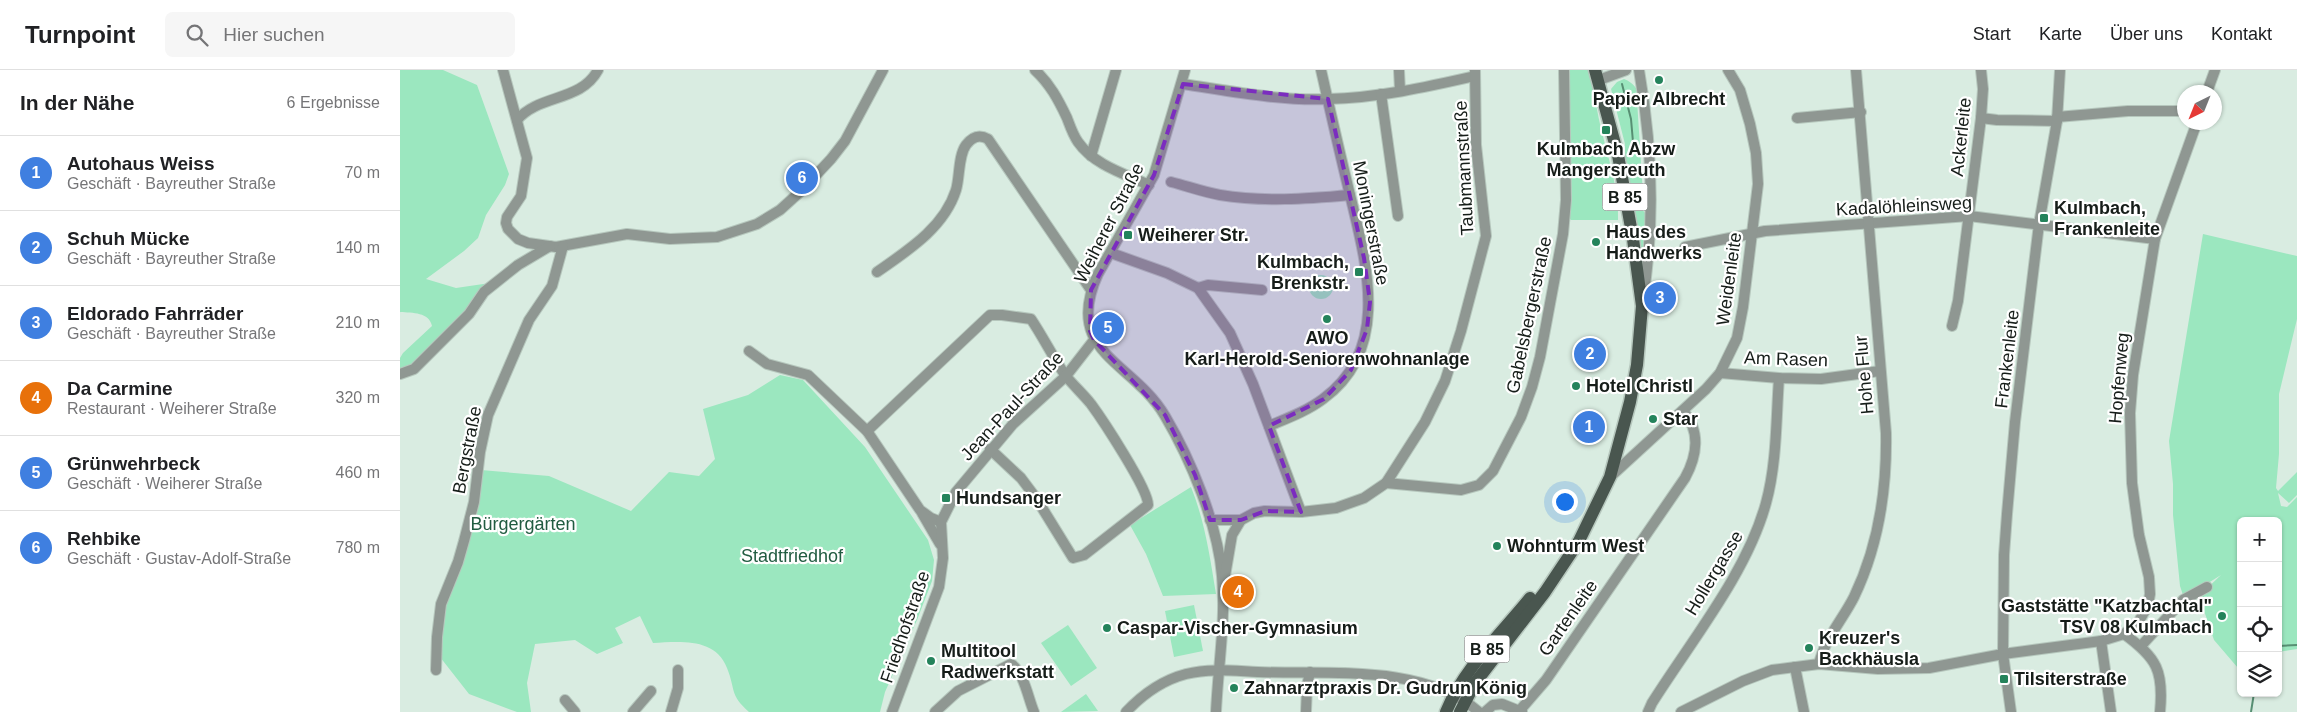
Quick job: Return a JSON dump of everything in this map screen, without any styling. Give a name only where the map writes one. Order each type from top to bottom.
[{"type":"main road","name":"B 85","points":[[1446,712],[1459,702],[1563,566],[1579,541],[1610,477],[1630,402],[1638,355],[1642,306],[1634,239],[1618,155],[1597,75]]},
{"type":"main road","name":"B 85","points":[[1459,702],[1494,640],[1558,562],[1574,535],[1597,488],[1608,461],[1625,398],[1638,280]]},
{"type":"street","points":[[503,70],[527,158],[521,196],[507,217],[508,230],[518,239],[528,243],[556,246],[627,234],[670,239],[717,237],[744,229],[762,221],[780,210],[801,191],[845,141],[883,70]]},
{"type":"street","points":[[517,120],[532,107],[569,95],[584,87],[598,70]]},
{"type":"street","points":[[1035,70],[1047,81],[1060,104],[1076,140],[1091,156],[1105,165],[1149,185]]},
{"type":"street","points":[[1047,81],[1050,70]]},
{"type":"street","points":[[1091,156],[1116,70]]},
{"type":"street","name":"Weiherer Straße","points":[[1094,340],[1088,318],[1091,290],[1149,185],[1183,84],[1185,70]]},
{"type":"street","name":"Moningerstraße","points":[[1269,426],[1296,415],[1324,399],[1337,387],[1351,370],[1362,348],[1367,329],[1370,302],[1364,258],[1321,70]]},
{"type":"street","points":[[1399,70],[1400,91]]},
{"type":"street","name":"Gabelsbergerstraße","points":[[1386,483],[1461,490],[1471,489],[1479,485],[1492,471],[1521,417],[1540,357],[1563,234],[1566,200],[1564,70]]},
{"type":"street","points":[[1597,75],[1626,70]]},
{"type":"street","points":[[1639,70],[1645,102],[1649,146],[1651,231],[1649,263],[1642,306]]},
{"type":"street","name":"Weidenleite","points":[[1610,477],[1706,390],[1720,373],[1737,338],[1743,307],[1758,184],[1756,152],[1750,124],[1740,90],[1728,70]]},
{"type":"street","name":"Hohe Flur","points":[[1819,664],[1821,652],[1858,589],[1868,562],[1878,527],[1887,468],[1861,112],[1856,70]]},
{"type":"street","name":"Ackerleite","points":[[1952,326],[1958,301],[1981,118],[1983,89],[1981,70]]},
{"type":"street","name":"Frankenleite","points":[[2011,712],[2003,654],[2004,555],[2007,514],[2039,224],[2057,119],[2060,70]]},
{"type":"street","points":[[2210,85],[2215,70]]},
{"type":"street","points":[[1183,84],[1270,96],[1328,100],[1400,91],[1475,73]]},
{"type":"street","name":"Taubmannstraße","points":[[1386,483],[1425,422],[1445,381],[1461,331],[1486,236],[1476,145],[1475,73]]},
{"type":"street","points":[[1381,94],[1398,216]]},
{"type":"street","points":[[1981,118],[1997,120],[2057,119],[2128,111],[2177,111]]},
{"type":"street","points":[[1797,118],[1861,112]]},
{"type":"street","name":"Hopfenweg","points":[[2124,634],[2142,617],[2150,594],[2138,535],[2132,483],[2130,413],[2133,375],[2155,239],[2194,130]]},
{"type":"street","points":[[876,272],[908,251],[924,238],[938,222],[955,191],[964,148],[976,136],[982,136],[988,139],[1091,290]]},
{"type":"street","points":[[1171,182],[1220,195],[1256,199],[1303,200],[1350,195]]},
{"type":"street","name":"Kadalöhleinsweg","points":[[1685,247],[1751,233],[1969,216],[2155,239]]},
{"type":"street","points":[[400,374],[414,370],[470,314],[484,292],[518,265],[556,246]]},
{"type":"street","name":"Bergstraße","points":[[436,670],[436,637],[441,604],[458,562],[474,502],[480,452],[488,416],[529,320],[552,286],[556,246]]},
{"type":"street","points":[[1111,253],[1167,273],[1198,288],[1230,334],[1253,384],[1301,512]]},
{"type":"street","points":[[1198,288],[1208,285],[1262,290]]},
{"type":"street","points":[[867,431],[990,315],[1031,318],[1066,376],[1092,405],[1108,429],[1142,487],[1148,500],[1148,505],[1084,555],[1073,558],[1036,498],[1021,478],[990,448]]},
{"type":"street","points":[[1094,340],[1154,401],[1164,415],[1194,476],[1218,543],[1223,586],[1223,627],[1216,712]]},
{"type":"street","name":"Jean-Paul-Straße","points":[[941,522],[956,492],[990,448],[1012,424],[1066,376],[1094,340]]},
{"type":"street","points":[[749,351],[767,364],[808,375],[867,431],[920,510],[943,552]]},
{"type":"street","name":"Am Rasen","points":[[1720,373],[1821,379],[1880,371]]},
{"type":"street","name":"Hollergasse","points":[[1648,712],[1683,654],[1732,581],[1757,533],[1771,482],[1779,378]]},
{"type":"street","name":"Gartenleite","points":[[1485,712],[1493,705],[1502,704],[1522,712],[1522,709],[1546,680],[1686,478],[1696,441],[1695,431],[1683,411]]},
{"type":"street","points":[[1210,520],[1241,520],[1254,513],[1265,511],[1301,512],[1336,508],[1364,498],[1386,483]]},
{"type":"street","points":[[920,510],[941,522]]},
{"type":"street","points":[[1223,586],[1232,535],[1241,520]]},
{"type":"street","name":"Friedhofstraße","points":[[892,712],[939,588],[943,572],[941,522]]},
{"type":"street","points":[[2142,646],[2183,600],[2207,587]]},
{"type":"street","points":[[1681,712],[1758,674],[1796,667],[1819,664],[1910,670],[2003,654],[2101,641],[2124,634],[2142,646],[2158,668],[2160,712]]},
{"type":"street","points":[[2101,641],[2111,712]]},
{"type":"street","points":[[935,712],[958,691],[1011,664],[1016,667],[1034,712]]},
{"type":"street","points":[[1796,667],[1804,712]]},
{"type":"street","points":[[671,712],[677,695],[678,670]]},
{"type":"street","points":[[1126,712],[1148,692],[1167,681],[1186,674],[1218,670],[1310,672],[1392,677],[1459,702],[1479,712]]},
{"type":"street","points":[[1306,712],[1307,686],[1310,672]]},
{"type":"street","points":[[632,712],[651,691]]},
{"type":"street","points":[[565,700],[575,712]]},
{"type":"highlighted area","points":[[1183,84],[1328,99],[1364,258],[1370,302],[1367,329],[1351,370],[1324,399],[1269,426],[1301,512],[1265,511],[1241,520],[1210,520],[1195,475],[1165,415],[1094,340],[1090,331],[1091,290],[1154,175]]},
{"type":"green space","points":[[400,70],[443,70],[477,85],[509,174],[505,185],[486,215],[478,238],[464,251],[426,279],[456,288],[490,283],[456,321],[409,368],[400,369],[400,358],[403,353],[432,326],[428,318],[424,316],[400,312]]},
{"type":"green space","points":[[1564,70],[1595,70],[1597,108],[1615,183],[1618,220],[1571,220],[1565,214]]},
{"type":"green space","points":[[1624,79],[1635,87],[1640,99],[1637,100],[1643,195],[1639,200],[1639,206],[1646,214],[1646,264],[1642,262],[1624,160],[1625,144],[1611,89],[1617,82]]},
{"type":"green space","points":[[2203,234],[2297,256],[2297,319],[2279,394],[2279,454],[2276,488],[2278,491],[2297,472],[2297,495],[2289,503],[2278,493],[2281,506],[2287,507],[2297,497],[2297,649],[2282,651],[2282,517],[2237,517],[2237,667],[2214,640],[2199,596],[2221,575],[2184,598],[2180,586],[2173,515],[2173,484],[2169,441]]},
{"type":"green space","points":[[1321,275],[1330,278],[1333,287],[1330,296],[1321,299],[1312,296],[1309,287],[1312,278]]},
{"type":"green space","name":"Stadtfriedhof","points":[[780,375],[803,380],[865,447],[928,540],[934,560],[932,581],[885,692],[880,712],[749,712],[738,701],[727,668],[714,651],[705,646],[685,642],[653,643],[640,616],[615,628],[623,643],[597,654],[575,640],[535,644],[527,683],[531,712],[517,712],[469,694],[440,657],[444,603],[481,470],[549,476],[631,511],[669,472],[699,476],[715,459],[703,409],[748,395]]},
{"type":"green space","points":[[1191,487],[1203,526],[1216,594],[1163,596],[1146,554],[1130,525]]},
{"type":"green space","points":[[1194,605],[1203,651],[1174,657],[1165,611]]},
{"type":"green space","points":[[1068,625],[1097,668],[1071,686],[1041,643]]},
{"type":"green space","points":[[1086,694],[1098,711],[1061,712]]},
{"type":"waterway","points":[[1622,84],[1631,119],[1633,142]]},
{"type":"waterway","points":[[2282,646],[2297,645]]},
{"type":"waterway","points":[[2251,712],[2253,697]]},
{"type":"place","name":"Papier Albrecht","points":[[1659,80]]},
{"type":"place","name":"Kulmbach Abzw Mangersreuth","points":[[1606,130]]},
{"type":"place","name":"Rehbike","points":[[802,178]]},
{"type":"place","name":"Kulmbach, Frankenleite","points":[[2044,218]]},
{"type":"place","name":"Weiherer Str.","points":[[1128,235]]},
{"type":"place","name":"Haus des Handwerks","points":[[1596,242]]},
{"type":"place","name":"Kulmbach, Brenkstr.","points":[[1359,272]]},
{"type":"place","name":"Eldorado Fahrräder","points":[[1660,298]]},
{"type":"place","name":"AWO Karl-Herold-Seniorenwohnanlage","points":[[1327,319]]},
{"type":"place","name":"Grünwehrbeck","points":[[1108,328]]},
{"type":"place","name":"Schuh Mücke","points":[[1590,354]]},
{"type":"place","name":"Hotel Christl","points":[[1576,386]]},
{"type":"place","name":"Star","points":[[1653,419]]},
{"type":"place","name":"Autohaus Weiss","points":[[1589,427]]},
{"type":"place","name":"Hundsanger","points":[[946,498]]},
{"type":"place","name":"Wohnturm West","points":[[1497,546]]},
{"type":"place","name":"Da Carmine","points":[[1238,592]]},
{"type":"place","name":"Gaststätte \"Katzbachtal\" TSV 08 Kulmbach","points":[[2222,616]]},
{"type":"place","name":"Caspar-Vischer-Gymnasium","points":[[1107,628]]},
{"type":"place","name":"Kreuzer's Backhäusla","points":[[1809,648]]},
{"type":"place","name":"Multitool Radwerkstatt","points":[[931,661]]},
{"type":"place","name":"Tilsiterstraße","points":[[2004,679]]},
{"type":"place","name":"Zahnarztpraxis Dr. Gudrun König","points":[[1234,688]]},
{"type":"park label","name":"Bürgergärten","points":[[523,524]]}]
